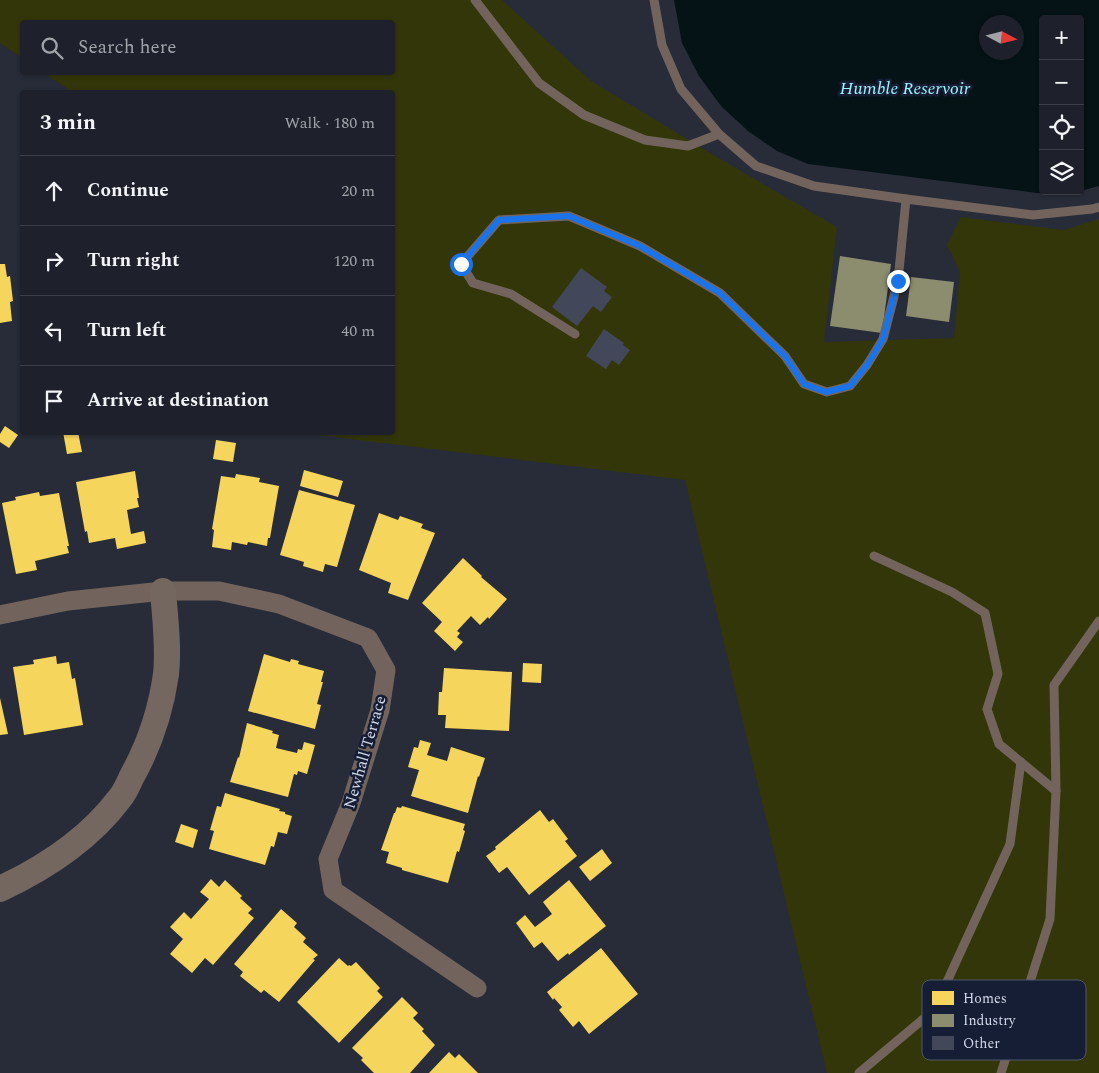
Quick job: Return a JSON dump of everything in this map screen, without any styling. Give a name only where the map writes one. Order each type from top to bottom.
[{"type":"street","name":"Newhall Terrace","points":[[0,615],[68,601],[163,591],[219,591],[279,604],[368,638],[386,670],[380,710],[351,803],[328,859],[333,890],[477,988]]},
{"type":"street","points":[[0,889],[24,878],[63,854],[121,798],[142,759],[158,715],[166,673],[166,626],[163,591]]},
{"type":"lane","points":[[475,0],[539,83],[584,115],[645,140],[688,146],[719,134]]},
{"type":"lane","points":[[654,0],[662,45],[681,89],[719,134],[756,166],[814,186],[1033,215],[1092,209],[1099,206]]},
{"type":"lane","points":[[575,334],[511,294],[473,283],[461,264],[499,220],[569,216],[640,246],[720,293],[785,356],[804,384],[826,392],[850,386],[867,365],[883,339],[898,281],[906,199]]},
{"type":"lane","points":[[874,556],[952,592],[985,613],[998,674],[987,709],[999,744],[1056,791]]},
{"type":"lane","points":[[1031,980],[1050,919],[1056,791],[1054,685],[1099,621]]},
{"type":"lane","points":[[948,980],[1010,844],[1021,762]]},
{"type":"lane","points":[[858,1073],[922,1020]]},
{"type":"lane","points":[[1001,1073],[1005,1060]]},
{"type":"green space","points":[[0,0],[502,0],[591,81],[837,227],[824,342],[954,338],[960,272],[947,245],[961,217],[1064,230],[1099,219],[1099,1073],[827,1073],[685,480],[317,435],[395,435],[395,90],[70,90],[47,75],[395,75],[395,20],[20,20],[20,57],[0,43]]},
{"type":"water","name":"Humble Reservoir","points":[[674,0],[1099,0],[1099,186],[1084,190],[1084,15],[1039,15],[1039,193],[808,164],[777,151],[748,131],[721,106],[699,76],[682,43]]},
{"type":"building: Homes","points":[[0,264],[5,264],[7,277],[10,276],[13,301],[10,302],[12,321],[0,323]]},
{"type":"building: Homes","points":[[5,426],[18,435],[9,448],[0,442],[0,434]]},
{"type":"building: Homes","points":[[64,435],[79,435],[82,452],[67,454]]},
{"type":"building: Homes","points":[[216,440],[236,443],[233,462],[213,459]]},
{"type":"building: Homes","points":[[304,470],[343,481],[338,497],[300,486]]},
{"type":"building: Homes","points":[[135,471],[139,507],[127,510],[131,534],[144,531],[146,543],[117,549],[115,538],[89,543],[87,531],[85,532],[76,482]]},
{"type":"building: Homes","points":[[236,474],[260,478],[259,482],[279,486],[267,546],[248,542],[247,545],[232,542],[231,550],[212,547],[214,530],[212,529],[221,476],[235,478]]},
{"type":"building: Homes","points":[[299,490],[355,505],[337,567],[325,564],[323,572],[303,566],[304,562],[280,555]]},
{"type":"building: Homes","points":[[39,492],[40,496],[59,493],[69,553],[35,561],[37,570],[16,574],[2,503],[16,500],[15,497]]},
{"type":"building: Homes","points":[[379,513],[398,520],[400,516],[423,524],[421,528],[435,533],[408,600],[388,593],[391,583],[359,570]]},
{"type":"building: Homes","points":[[463,558],[481,577],[507,599],[489,619],[488,617],[480,625],[471,616],[457,631],[460,633],[457,637],[463,642],[455,651],[434,631],[442,622],[422,603]]},
{"type":"building: Homes","points":[[264,654],[290,662],[291,659],[299,661],[298,664],[324,671],[317,704],[321,705],[315,729],[248,711]]},
{"type":"building: Homes","points":[[56,656],[57,664],[69,662],[72,679],[75,678],[83,725],[24,735],[13,667],[34,664],[33,660]]},
{"type":"building: Homes","points":[[523,663],[542,664],[541,683],[522,682]]},
{"type":"building: Homes","points":[[444,668],[512,672],[509,731],[445,728],[446,715],[438,715],[439,692],[442,692]]},
{"type":"building: Homes","points":[[0,698],[8,734],[0,735]]},
{"type":"building: Homes","points":[[247,723],[273,731],[272,733],[279,735],[276,748],[297,753],[298,749],[302,750],[304,742],[315,745],[307,774],[298,771],[297,775],[294,774],[288,797],[230,782],[239,758]]},
{"type":"building: Homes","points":[[420,740],[431,743],[427,755],[447,761],[451,747],[485,758],[468,813],[411,796],[419,770],[408,767],[414,747],[418,748]]},
{"type":"building: Homes","points":[[225,793],[280,809],[279,811],[292,816],[287,834],[278,832],[274,847],[271,846],[265,865],[209,849],[214,831],[210,830],[217,806],[221,807]]},
{"type":"building: Homes","points":[[402,806],[465,824],[459,852],[457,851],[448,883],[402,870],[402,868],[386,863],[389,852],[381,850],[394,813],[397,807],[401,808]]},
{"type":"building: Homes","points":[[540,810],[549,822],[553,819],[568,839],[565,841],[577,856],[529,895],[507,867],[499,873],[486,856]]},
{"type":"building: Homes","points":[[181,824],[198,830],[193,848],[175,842]]},
{"type":"building: Homes","points":[[602,849],[612,863],[590,881],[579,867]]},
{"type":"building: Homes","points":[[211,879],[219,887],[225,880],[242,896],[240,898],[252,909],[248,913],[254,918],[213,965],[205,958],[192,973],[170,954],[183,939],[170,927],[184,912],[191,919],[209,899],[200,892]]},
{"type":"building: Homes","points":[[569,880],[606,926],[569,955],[568,953],[558,961],[542,942],[534,948],[516,923],[525,915],[535,927],[552,914],[543,902]]},
{"type":"building: Homes","points":[[281,909],[297,923],[294,927],[306,938],[303,942],[318,955],[279,1002],[264,990],[261,993],[240,976],[243,972],[234,964]]},
{"type":"building: Homes","points":[[601,948],[638,994],[589,1034],[579,1021],[573,1027],[559,1010],[562,1007],[547,992]]},
{"type":"building: Homes","points":[[339,958],[348,966],[356,962],[380,988],[377,991],[383,997],[339,1043],[297,1002]]},
{"type":"building: Homes","points":[[402,997],[418,1013],[413,1018],[424,1029],[422,1031],[435,1045],[410,1073],[374,1073],[361,1060],[363,1058],[352,1048]]},
{"type":"building: Homes","points":[[449,1052],[455,1058],[459,1054],[478,1073],[429,1073]]},
{"type":"building: Industry","points":[[840,256],[891,264],[882,333],[830,326]]},
{"type":"building: Industry","points":[[911,277],[954,282],[949,322],[906,316]]},
{"type":"building: Other","points":[[581,268],[607,287],[604,291],[612,297],[601,312],[593,306],[577,326],[552,307]]},
{"type":"building: Other","points":[[604,329],[624,343],[623,345],[630,350],[619,365],[612,360],[606,369],[586,356]]},
{"type":"route","points":[[461,264],[499,220],[569,216],[640,246],[720,293],[785,356],[804,384],[826,392],[850,386],[867,365],[883,339],[898,281]]}]
